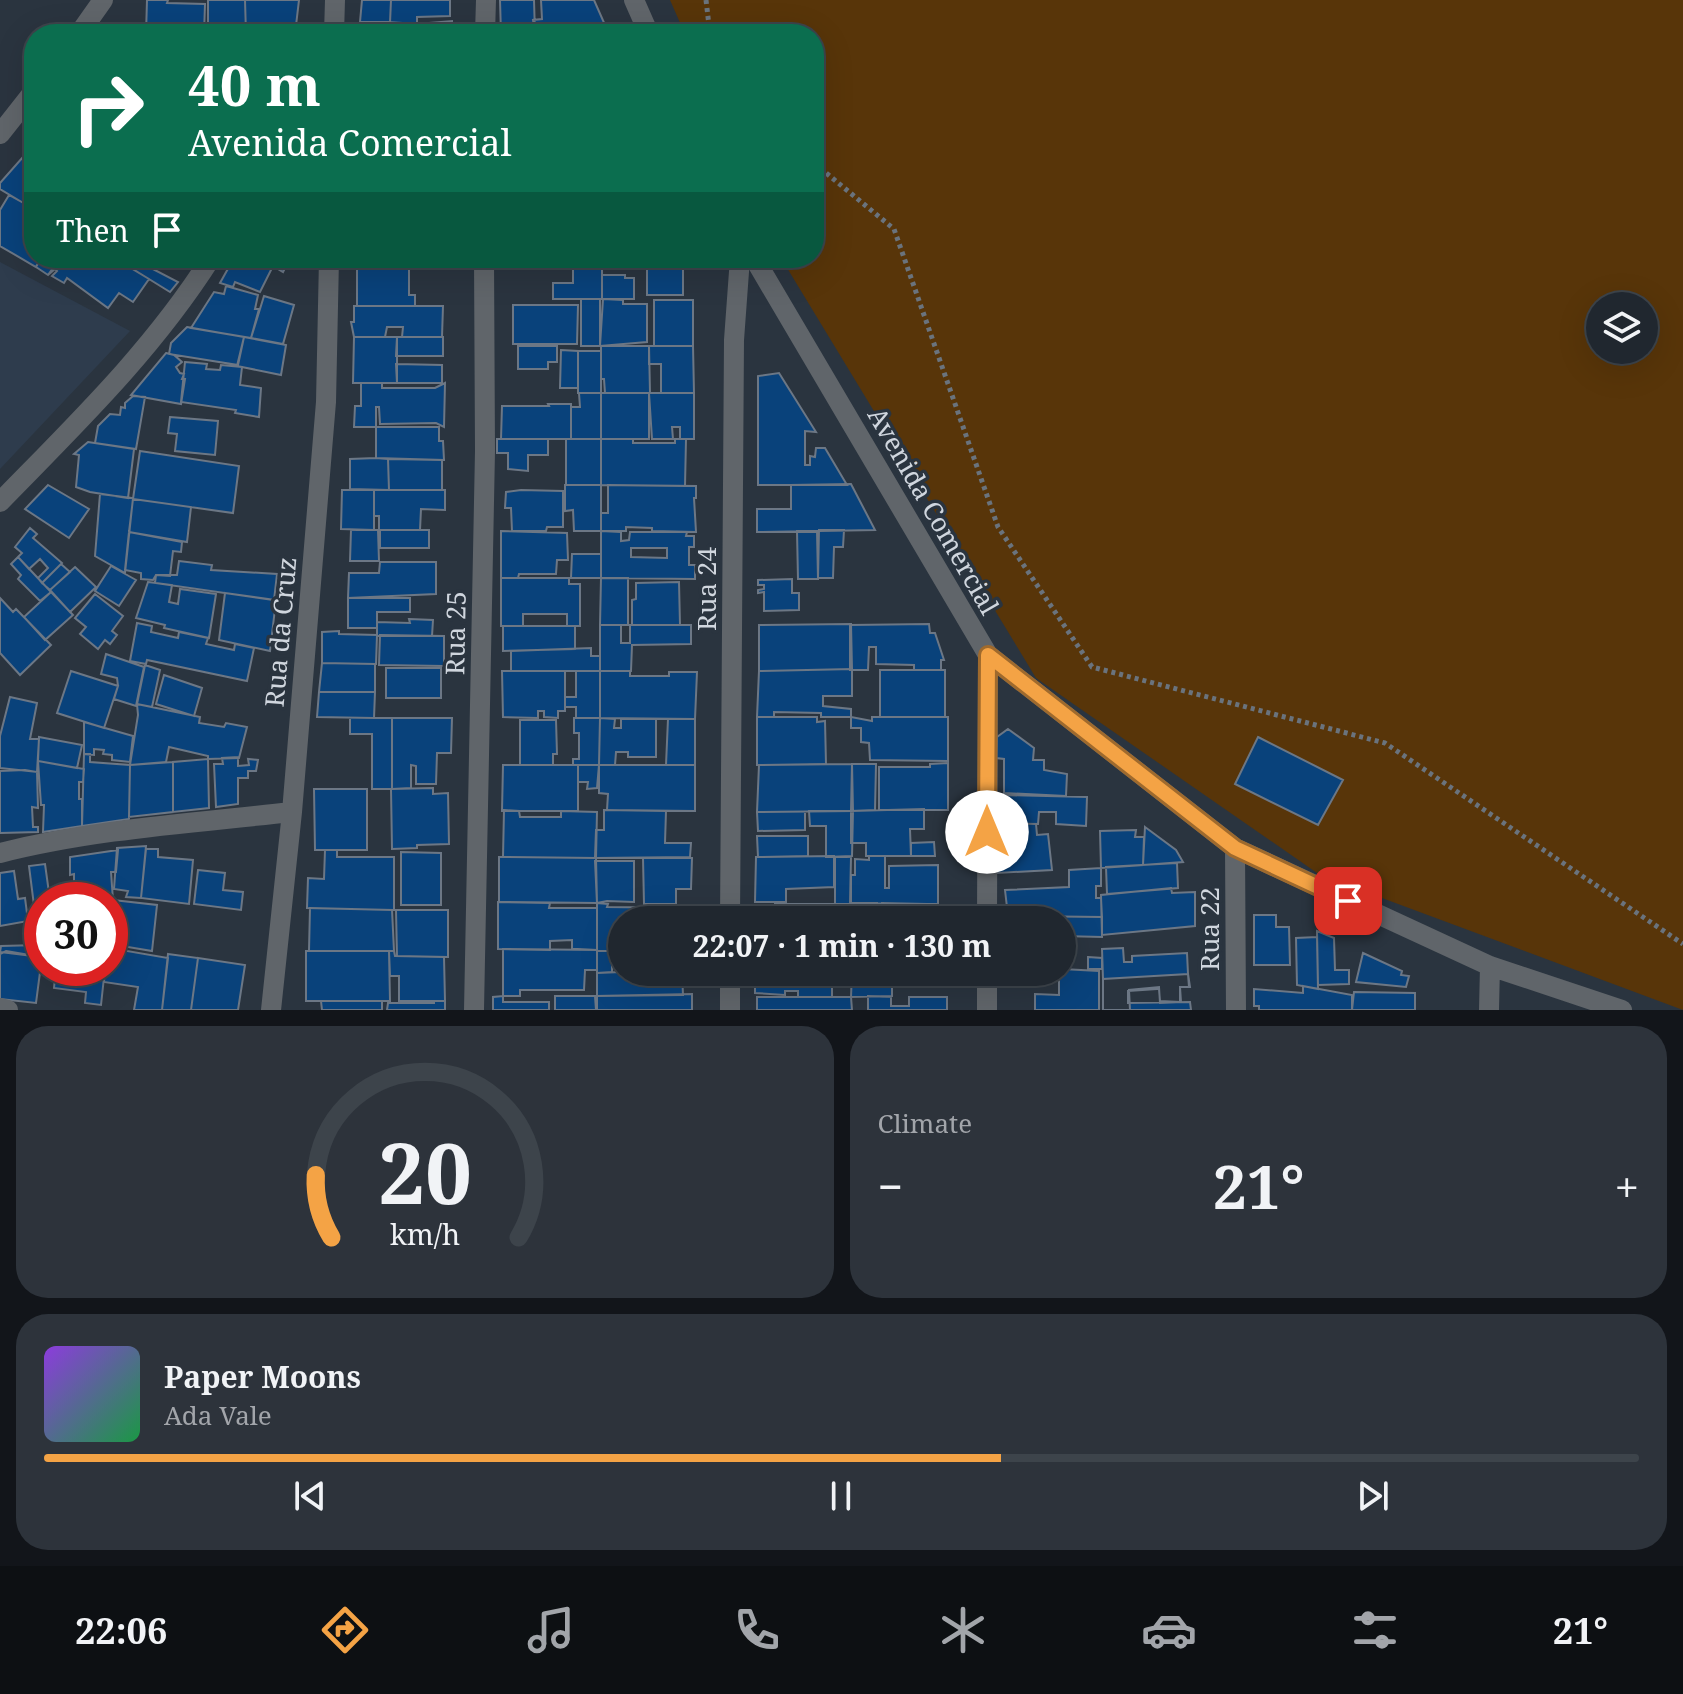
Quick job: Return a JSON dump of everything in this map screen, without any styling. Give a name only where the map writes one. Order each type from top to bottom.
[{"type":"street","points":[[86,24],[103,0]]},
{"type":"street","points":[[334,24],[335,0]]},
{"type":"street","points":[[485,24],[486,0]]},
{"type":"street","points":[[634,0],[645,24]]},
{"type":"street","points":[[0,134],[24,104]]},
{"type":"street","points":[[0,502],[120,379],[186,297],[205,268]]},
{"type":"street","name":"Rua da Cruz","points":[[271,1010],[292,812],[326,402],[329,268]]},
{"type":"street","name":"Rua 25","points":[[474,1010],[485,451],[484,268]]},
{"type":"street","name":"Rua 24","points":[[730,906],[734,340],[739,268]]},
{"type":"street","name":"Avenida Comercial","points":[[760,268],[988,655],[1235,848],[1490,966],[1622,1010]]},
{"type":"street","points":[[987,906],[988,655]]},
{"type":"street","points":[[0,853],[92,835],[292,812]]},
{"type":"street","name":"Rua 22","points":[[1235,848],[1236,1010]]},
{"type":"street","points":[[1489,1010],[1490,966]]},
{"type":"street","points":[[730,986],[730,1010]]},
{"type":"street","points":[[987,986],[987,1010]]},
{"type":"street","points":[[0,1008],[8,1010]]},
{"type":"path","points":[[706,0],[709,24]]},
{"type":"path","points":[[824,171],[894,229],[998,527],[1092,667],[1385,743],[1683,944]]},
{"type":"shaded area","points":[[670,0],[1683,0],[1683,1010],[1320,875],[1036,678],[787,268],[824,268],[824,24],[681,24]]},
{"type":"shaded area","points":[[0,262],[130,331],[0,469]]},
{"type":"building","points":[[147,0],[205,4],[204,24],[146,24]]},
{"type":"building","points":[[208,0],[245,0],[246,24],[208,24]]},
{"type":"building","points":[[245,0],[299,0],[296,24],[246,24]]},
{"type":"building","points":[[362,0],[391,0],[390,22],[360,22]]},
{"type":"building","points":[[391,0],[450,0],[450,16],[417,17],[417,24],[390,23]]},
{"type":"building","points":[[500,0],[534,0],[535,24],[501,24]]},
{"type":"building","points":[[541,0],[594,0],[605,24],[534,24],[533,20],[542,19]]},
{"type":"building","points":[[452,21],[452,24],[417,24]]},
{"type":"building","points":[[24,157],[24,203],[0,189],[0,183]]},
{"type":"building","points":[[9,195],[24,203],[24,260],[0,246],[0,210]]},
{"type":"building","points":[[38,268],[53,268],[48,275]]},
{"type":"building","points":[[53,268],[131,268],[149,279],[133,302],[119,293],[108,308],[67,278],[64,283],[52,276],[57,271],[55,269],[48,275]]},
{"type":"building","points":[[131,268],[151,268],[178,282],[170,292]]},
{"type":"building","points":[[228,268],[272,268],[260,292],[235,282],[233,287],[220,283]]},
{"type":"building","points":[[357,268],[409,268],[409,295],[415,295],[415,306],[357,306]]},
{"type":"building","points":[[573,268],[602,268],[602,299],[553,299],[553,283],[573,283]]},
{"type":"building","points":[[647,268],[683,268],[683,295],[647,295]]},
{"type":"building","points":[[602,275],[634,278],[634,299],[602,299]]},
{"type":"building","points":[[226,286],[258,295],[255,309],[259,309],[251,338],[191,328],[214,292],[224,294]]},
{"type":"building","points":[[264,296],[294,305],[283,344],[251,338]]},
{"type":"building","points":[[581,299],[600,299],[600,346],[581,346]]},
{"type":"building","points":[[603,299],[623,300],[623,304],[647,304],[647,342],[600,346]]},
{"type":"building","points":[[654,300],[693,300],[693,346],[654,346]]},
{"type":"building","points":[[513,305],[578,305],[577,344],[513,344]]},
{"type":"building","points":[[354,306],[443,306],[442,337],[402,337],[403,327],[387,327],[385,337],[354,337],[351,322],[354,322]]},
{"type":"building","points":[[187,327],[244,337],[238,365],[169,354],[171,343]]},
{"type":"building","points":[[244,337],[286,345],[281,375],[237,366]]},
{"type":"building","points":[[354,337],[397,337],[397,383],[353,383]]},
{"type":"building","points":[[397,337],[443,337],[443,356],[396,356]]},
{"type":"building","points":[[518,346],[557,346],[557,362],[548,362],[548,369],[518,369]]},
{"type":"building","points":[[601,346],[649,346],[650,393],[605,393],[604,379],[601,379]]},
{"type":"building","points":[[649,346],[693,346],[694,393],[661,393],[661,364],[649,364]]},
{"type":"building","points":[[561,350],[578,351],[578,388],[560,388]]},
{"type":"building","points":[[578,351],[601,351],[601,393],[578,393]]},
{"type":"building","points":[[166,353],[182,362],[176,367],[185,379],[181,404],[131,395]]},
{"type":"building","points":[[185,362],[207,364],[206,369],[220,370],[221,365],[242,367],[240,385],[261,388],[259,417],[235,413],[236,410],[181,402]]},
{"type":"building","points":[[396,364],[442,365],[442,383],[397,383]]},
{"type":"building","points":[[779,373],[816,432],[805,431],[805,465],[810,465],[810,456],[815,457],[816,448],[825,448],[847,485],[758,485],[758,376]]},
{"type":"building","points":[[361,383],[382,383],[382,388],[435,388],[445,383],[444,427],[436,423],[380,424],[379,407],[376,407],[376,427],[354,427],[355,406],[361,406]]},
{"type":"building","points":[[579,393],[601,393],[601,439],[571,439],[571,407],[580,407]]},
{"type":"building","points":[[601,393],[649,393],[649,439],[601,439]]},
{"type":"building","points":[[649,393],[694,393],[694,439],[680,439],[680,427],[672,427],[673,439],[652,439]]},
{"type":"building","points":[[133,396],[145,397],[136,449],[95,443],[98,426],[110,414],[120,415],[121,407],[125,408],[125,403]]},
{"type":"building","points":[[571,404],[571,439],[501,439],[502,406]]},
{"type":"building","points":[[170,417],[218,421],[215,455],[175,451],[177,434],[168,433]]},
{"type":"building","points":[[376,427],[439,427],[444,460],[376,458]]},
{"type":"building","points":[[497,439],[548,439],[548,455],[528,455],[528,471],[508,469],[508,453],[497,453]]},
{"type":"building","points":[[566,439],[601,439],[601,485],[566,485]]},
{"type":"building","points":[[601,439],[675,443],[675,439],[686,439],[685,486],[601,485]]},
{"type":"building","points":[[88,442],[134,449],[128,498],[76,487],[79,455],[74,454]]},
{"type":"building","points":[[140,451],[239,466],[233,513],[133,499]]},
{"type":"building","points":[[350,459],[388,459],[389,490],[350,489]]},
{"type":"building","points":[[388,459],[442,460],[442,490],[389,490]]},
{"type":"building","points":[[851,484],[875,530],[757,532],[757,509],[791,509],[791,485]]},
{"type":"building","points":[[48,485],[89,509],[69,538],[25,509]]},
{"type":"building","points":[[565,485],[601,485],[601,531],[574,531],[573,510],[565,511]]},
{"type":"building","points":[[608,485],[696,486],[696,532],[626,527],[626,531],[601,531],[601,513],[608,513]]},
{"type":"building","points":[[342,490],[374,490],[374,530],[341,529]]},
{"type":"building","points":[[374,490],[445,490],[445,510],[421,509],[420,530],[379,530],[379,516],[374,516]]},
{"type":"building","points":[[563,491],[563,527],[547,527],[546,531],[512,531],[511,508],[505,508],[506,492]]},
{"type":"building","points":[[100,494],[133,498],[125,573],[95,556]]},
{"type":"building","points":[[133,499],[191,507],[187,542],[129,532]]},
{"type":"building","points":[[30,528],[37,534],[33,538],[62,563],[42,583],[38,578],[48,568],[40,559],[29,569],[18,557],[22,553],[15,547]]},
{"type":"building","points":[[351,530],[378,530],[379,561],[350,561]]},
{"type":"building","points":[[380,530],[429,530],[429,548],[380,548]]},
{"type":"building","points":[[819,530],[844,530],[843,547],[834,547],[833,578],[818,578]]},
{"type":"building","points":[[501,531],[567,533],[568,560],[557,560],[556,574],[519,574],[518,578],[501,578]]},
{"type":"building","points":[[601,531],[621,532],[621,541],[629,540],[630,532],[687,532],[686,536],[694,536],[694,547],[689,547],[689,565],[695,565],[695,579],[601,578]],"holes":[[[631,548],[667,548],[667,558],[631,557]]]},
{"type":"building","points":[[797,531],[817,531],[818,579],[798,579]]},
{"type":"building","points":[[129,532],[182,542],[181,552],[173,551],[170,576],[156,575],[153,580],[141,579],[141,573],[125,570]]},
{"type":"building","points":[[572,554],[601,554],[601,578],[571,578]]},
{"type":"building","points":[[18,557],[51,592],[40,601],[18,579],[21,575],[11,564]]},
{"type":"building","points":[[179,561],[212,565],[211,570],[277,574],[274,600],[155,583],[156,575],[177,575]]},
{"type":"building","points":[[380,562],[436,562],[436,594],[348,598],[349,573],[379,573]]},
{"type":"building","points":[[61,564],[70,572],[50,590],[42,583]]},
{"type":"building","points":[[111,566],[136,580],[119,606],[95,591]]},
{"type":"building","points":[[75,567],[96,587],[70,612],[50,590]]},
{"type":"building","points":[[501,578],[569,578],[569,584],[580,584],[580,626],[567,626],[567,614],[523,614],[523,626],[501,626]]},
{"type":"building","points":[[601,578],[628,578],[628,625],[600,625]]},
{"type":"building","points":[[792,579],[792,593],[799,593],[799,610],[764,611],[764,592],[758,593],[758,590],[764,589],[764,585],[758,585],[758,580]]},
{"type":"building","points":[[148,582],[172,585],[169,602],[178,604],[180,589],[216,594],[209,638],[136,618]]},
{"type":"building","points":[[679,582],[680,625],[632,625],[636,583]]},
{"type":"building","points":[[51,592],[73,615],[45,640],[24,617]]},
{"type":"building","points":[[225,593],[276,600],[270,651],[219,640]]},
{"type":"building","points":[[95,594],[123,616],[112,631],[117,635],[110,644],[105,640],[98,649],[80,634],[86,627],[75,618]]},
{"type":"building","points":[[0,598],[13,612],[16,609],[51,645],[20,675],[0,653]]},
{"type":"building","points":[[348,598],[410,598],[410,612],[377,612],[377,628],[348,628]]},
{"type":"building","points":[[409,619],[433,620],[432,636],[377,636],[377,622],[410,623]]},
{"type":"building","points":[[137,623],[152,626],[151,632],[178,638],[179,632],[208,638],[206,644],[234,650],[235,644],[254,648],[247,681],[147,660],[146,664],[130,661]]},
{"type":"building","points":[[851,624],[852,669],[759,671],[759,625]]},
{"type":"building","points":[[929,624],[930,633],[935,633],[944,660],[941,660],[941,670],[914,670],[914,665],[876,664],[876,647],[869,647],[868,670],[850,670],[850,625]]},
{"type":"building","points":[[600,625],[621,625],[621,643],[630,643],[630,625],[691,625],[691,644],[632,645],[631,671],[600,671]]},
{"type":"building","points":[[503,626],[575,626],[575,649],[503,651]]},
{"type":"building","points":[[339,631],[339,634],[377,635],[376,664],[322,663],[322,632]]},
{"type":"building","points":[[380,635],[444,636],[444,666],[379,665]]},
{"type":"building","points":[[591,648],[591,656],[600,656],[600,671],[511,671],[511,651]]},
{"type":"building","points":[[106,654],[144,667],[136,706],[114,699],[117,678],[101,674]]},
{"type":"building","points":[[322,663],[375,664],[375,692],[319,692]]},
{"type":"building","points":[[145,665],[160,670],[152,707],[137,704]]},
{"type":"building","points":[[386,668],[441,668],[441,698],[386,698]]},
{"type":"building","points":[[852,669],[852,696],[823,696],[823,706],[851,709],[851,717],[774,712],[774,717],[757,717],[759,671]]},
{"type":"building","points":[[880,670],[945,670],[945,717],[880,717]]},
{"type":"building","points":[[71,671],[118,686],[104,728],[57,713]]},
{"type":"building","points":[[502,671],[565,671],[565,711],[558,711],[558,718],[544,717],[544,711],[538,711],[538,718],[503,717]]},
{"type":"building","points":[[576,671],[600,671],[600,718],[576,718],[576,707],[565,707],[565,697],[576,697]]},
{"type":"building","points":[[600,671],[630,671],[630,676],[697,672],[695,719],[600,718]]},
{"type":"building","points":[[164,675],[202,688],[194,716],[156,704]]},
{"type":"building","points":[[319,692],[375,692],[374,718],[317,717]]},
{"type":"building","points":[[10,697],[37,703],[30,739],[39,739],[37,772],[0,768],[0,736]]},
{"type":"building","points":[[137,704],[200,717],[199,723],[247,727],[239,758],[208,759],[208,756],[169,747],[166,762],[130,765]]},
{"type":"building","points":[[757,717],[817,717],[817,722],[825,721],[826,764],[757,765]]},
{"type":"building","points":[[851,717],[872,721],[872,717],[948,717],[948,761],[870,760],[869,743],[861,742],[861,728],[851,728]]},
{"type":"building","points":[[350,718],[392,718],[392,789],[372,789],[372,734],[350,734]]},
{"type":"building","points":[[392,718],[452,718],[451,753],[437,753],[436,784],[416,784],[416,766],[411,765],[411,788],[392,789]]},
{"type":"building","points":[[574,718],[600,718],[599,765],[573,765],[573,759],[579,759],[579,733],[574,733]]},
{"type":"building","points":[[600,718],[615,719],[614,728],[621,728],[621,719],[656,719],[656,757],[628,757],[628,752],[616,752],[615,765],[599,765]]},
{"type":"building","points":[[668,719],[695,719],[695,765],[666,765]]},
{"type":"building","points":[[520,720],[556,720],[557,754],[553,754],[553,765],[520,765]]},
{"type":"building","points":[[84,722],[133,736],[130,762],[112,760],[112,755],[103,754],[104,750],[94,749],[94,755],[84,754]]},
{"type":"building","points":[[1008,729],[1034,748],[1033,760],[1044,760],[1044,770],[1067,774],[1066,796],[1004,793],[1004,759],[996,758],[997,737]]},
{"type":"building","points":[[39,737],[82,745],[77,768],[38,761]]},
{"type":"building","points":[[1258,737],[1343,780],[1318,825],[1235,784]]},
{"type":"building","points":[[84,754],[90,754],[90,762],[130,765],[129,819],[82,826]]},
{"type":"building","points":[[238,757],[238,766],[249,765],[248,759],[258,760],[256,771],[248,771],[248,778],[238,778],[238,804],[216,807],[214,764],[223,764],[222,758]]},
{"type":"building","points":[[208,759],[209,808],[173,812],[173,762]]},
{"type":"building","points":[[38,761],[84,769],[83,782],[79,782],[82,826],[43,832],[44,805],[41,805]]},
{"type":"building","points":[[173,762],[173,812],[129,817],[130,765]]},
{"type":"building","points":[[948,763],[948,810],[879,810],[879,767],[930,767],[930,764]]},
{"type":"building","points":[[852,764],[853,811],[757,812],[759,765]]},
{"type":"building","points":[[852,764],[876,764],[875,810],[851,811]]},
{"type":"building","points":[[503,765],[578,765],[578,811],[502,811]]},
{"type":"building","points":[[578,765],[599,765],[597,788],[587,789],[588,782],[578,782]]},
{"type":"building","points":[[599,765],[695,765],[695,811],[607,810],[608,794],[599,793]]},
{"type":"building","points":[[0,771],[37,772],[38,808],[32,807],[33,827],[38,827],[38,832],[0,833]]},
{"type":"building","points":[[433,788],[433,794],[448,793],[449,844],[392,849],[391,789]]},
{"type":"building","points":[[314,789],[367,789],[367,850],[315,850]]},
{"type":"building","points":[[1001,795],[1087,797],[1086,826],[1056,824],[1056,812],[1039,812],[1038,824],[1002,823]]},
{"type":"building","points":[[924,809],[924,829],[910,829],[911,856],[866,856],[866,843],[851,843],[851,811]]},
{"type":"building","points":[[504,810],[519,811],[520,817],[561,817],[561,811],[597,812],[596,858],[503,857]]},
{"type":"building","points":[[604,810],[666,811],[665,843],[691,843],[690,857],[595,858],[596,830],[604,830]]},
{"type":"building","points":[[809,811],[853,811],[852,856],[826,857],[826,826],[810,826]]},
{"type":"building","points":[[757,812],[805,812],[805,830],[758,831]]},
{"type":"building","points":[[994,823],[1036,824],[1037,835],[1048,834],[1052,870],[997,873]]},
{"type":"building","points":[[1145,827],[1176,850],[1183,862],[1143,865]]},
{"type":"building","points":[[1136,830],[1135,837],[1144,837],[1143,865],[1101,868],[1100,831]]},
{"type":"building","points":[[757,836],[808,836],[808,856],[758,857]]},
{"type":"building","points":[[934,842],[935,856],[911,856],[911,843]]},
{"type":"building","points":[[146,846],[141,898],[128,897],[128,882],[115,882],[117,848]]},
{"type":"building","points":[[146,849],[158,849],[158,857],[193,860],[189,904],[141,898]]},
{"type":"building","points":[[118,850],[116,872],[111,872],[112,882],[74,882],[74,874],[70,875],[70,857]]},
{"type":"building","points":[[325,850],[337,850],[337,857],[394,857],[394,910],[307,908],[308,878],[324,879]]},
{"type":"building","points":[[401,852],[441,853],[441,905],[401,905]]},
{"type":"building","points":[[834,856],[834,887],[786,889],[786,902],[755,902],[756,857]]},
{"type":"building","points":[[869,856],[885,856],[885,888],[889,888],[889,866],[938,865],[938,904],[851,903],[851,875],[855,875],[855,859],[869,860]]},
{"type":"building","points":[[499,857],[596,858],[597,903],[499,902]]},
{"type":"building","points":[[835,857],[851,857],[850,904],[835,904]]},
{"type":"building","points":[[643,858],[692,858],[691,889],[676,889],[676,904],[644,904]]},
{"type":"building","points":[[595,861],[634,861],[634,902],[597,903]]},
{"type":"building","points":[[1177,863],[1178,888],[1107,894],[1106,867]]},
{"type":"building","points":[[45,864],[48,882],[31,882],[29,866]]},
{"type":"building","points":[[1101,868],[1101,886],[1096,886],[1096,898],[1101,898],[1102,917],[1076,917],[1076,906],[1007,906],[1005,890],[1069,887],[1069,870]]},
{"type":"building","points":[[198,870],[225,873],[223,890],[243,892],[241,910],[194,904]]},
{"type":"building","points":[[14,871],[18,899],[24,898],[24,922],[0,926],[0,873]]},
{"type":"building","points":[[1171,888],[1172,893],[1195,892],[1195,926],[1102,935],[1101,895]]},
{"type":"building","points":[[128,902],[157,905],[152,951],[128,947]]},
{"type":"building","points":[[498,902],[550,903],[549,908],[597,908],[597,950],[572,949],[572,940],[550,941],[550,950],[498,949]]},
{"type":"building","points":[[597,903],[608,904],[608,951],[597,951]]},
{"type":"building","points":[[851,903],[877,903],[877,906],[851,906]]},
{"type":"building","points":[[882,903],[926,904],[926,906],[882,906]]},
{"type":"building","points":[[775,904],[850,904],[850,906]]},
{"type":"building","points":[[310,908],[392,910],[394,951],[309,951]]},
{"type":"building","points":[[396,910],[448,910],[448,957],[397,956]]},
{"type":"building","points":[[1254,915],[1276,915],[1276,927],[1289,927],[1290,965],[1254,965]]},
{"type":"building","points":[[1076,917],[1102,917],[1102,937],[1076,936]]},
{"type":"building","points":[[1317,931],[1334,938],[1335,970],[1349,970],[1349,984],[1318,985]]},
{"type":"building","points":[[1317,937],[1318,989],[1297,985],[1296,938]]},
{"type":"building","points":[[24,945],[24,955],[0,952],[1,946]]},
{"type":"building","points":[[1123,948],[1124,962],[1132,962],[1132,956],[1187,953],[1188,974],[1103,979],[1102,949]]},
{"type":"building","points":[[503,949],[597,950],[597,970],[585,970],[584,990],[520,990],[520,996],[503,996]]},
{"type":"building","points":[[6,951],[24,954],[24,986],[38,986],[36,1003],[0,999],[0,954]]},
{"type":"building","points":[[128,951],[168,958],[162,1010],[134,1010],[138,987],[128,986]]},
{"type":"building","points":[[306,951],[389,951],[390,1001],[306,1001]]},
{"type":"building","points":[[389,951],[394,951],[395,956],[444,957],[445,1001],[399,1001],[399,976],[390,976]]},
{"type":"building","points":[[597,951],[608,951],[608,972],[597,973]]},
{"type":"building","points":[[1363,953],[1402,971],[1401,975],[1409,976],[1406,987],[1356,982]]},
{"type":"building","points":[[168,954],[198,958],[191,1010],[162,1010]]},
{"type":"building","points":[[1088,957],[1102,958],[1102,969],[1088,969]]},
{"type":"building","points":[[198,958],[245,965],[238,1010],[191,1010]]},
{"type":"building","points":[[1076,970],[1099,971],[1099,1010],[1035,1010],[1035,994],[1059,995],[1059,986],[1076,986]]},
{"type":"building","points":[[597,973],[608,973],[608,986],[683,986],[683,995],[597,996]]},
{"type":"building","points":[[1188,974],[1190,987],[1180,987],[1180,1002],[1160,1001],[1157,989],[1128,991],[1128,1003],[1190,1002],[1191,1010],[1103,1010],[1103,979]]},
{"type":"building","points":[[1188,974],[1189,987],[1180,987],[1181,1002],[1160,1003],[1159,987],[1129,990],[1130,1010],[1103,1010],[1103,979]]},
{"type":"building","points":[[103,986],[101,1005],[85,1003],[86,992],[54,988]]},
{"type":"building","points":[[755,986],[832,986],[832,997],[798,997],[798,991],[785,991],[785,995],[755,993]]},
{"type":"building","points":[[851,986],[892,986],[892,996],[851,997]]},
{"type":"building","points":[[1303,986],[1352,995],[1352,1010],[1259,1010],[1259,1006],[1254,1006],[1254,989],[1303,993]]},
{"type":"building","points":[[1354,992],[1415,993],[1415,1010],[1352,1010]]},
{"type":"building","points":[[692,994],[692,1010],[597,1010],[597,996]]},
{"type":"building","points":[[503,996],[503,1002],[549,1002],[549,1010],[493,1010],[493,997]]},
{"type":"building","points":[[555,996],[595,996],[596,1010],[555,1010]]},
{"type":"building","points":[[868,996],[891,997],[891,1006],[909,1006],[909,997],[947,997],[947,1010],[868,1010]]},
{"type":"building","points":[[757,997],[851,997],[852,1010],[757,1010]]},
{"type":"building","points":[[321,1001],[382,1001],[382,1010],[322,1010]]},
{"type":"building","points":[[445,1001],[445,1010],[387,1010],[388,1003]]},
{"type":"route","points":[[987,832],[988,655],[1235,848],[1348,901]]}]
